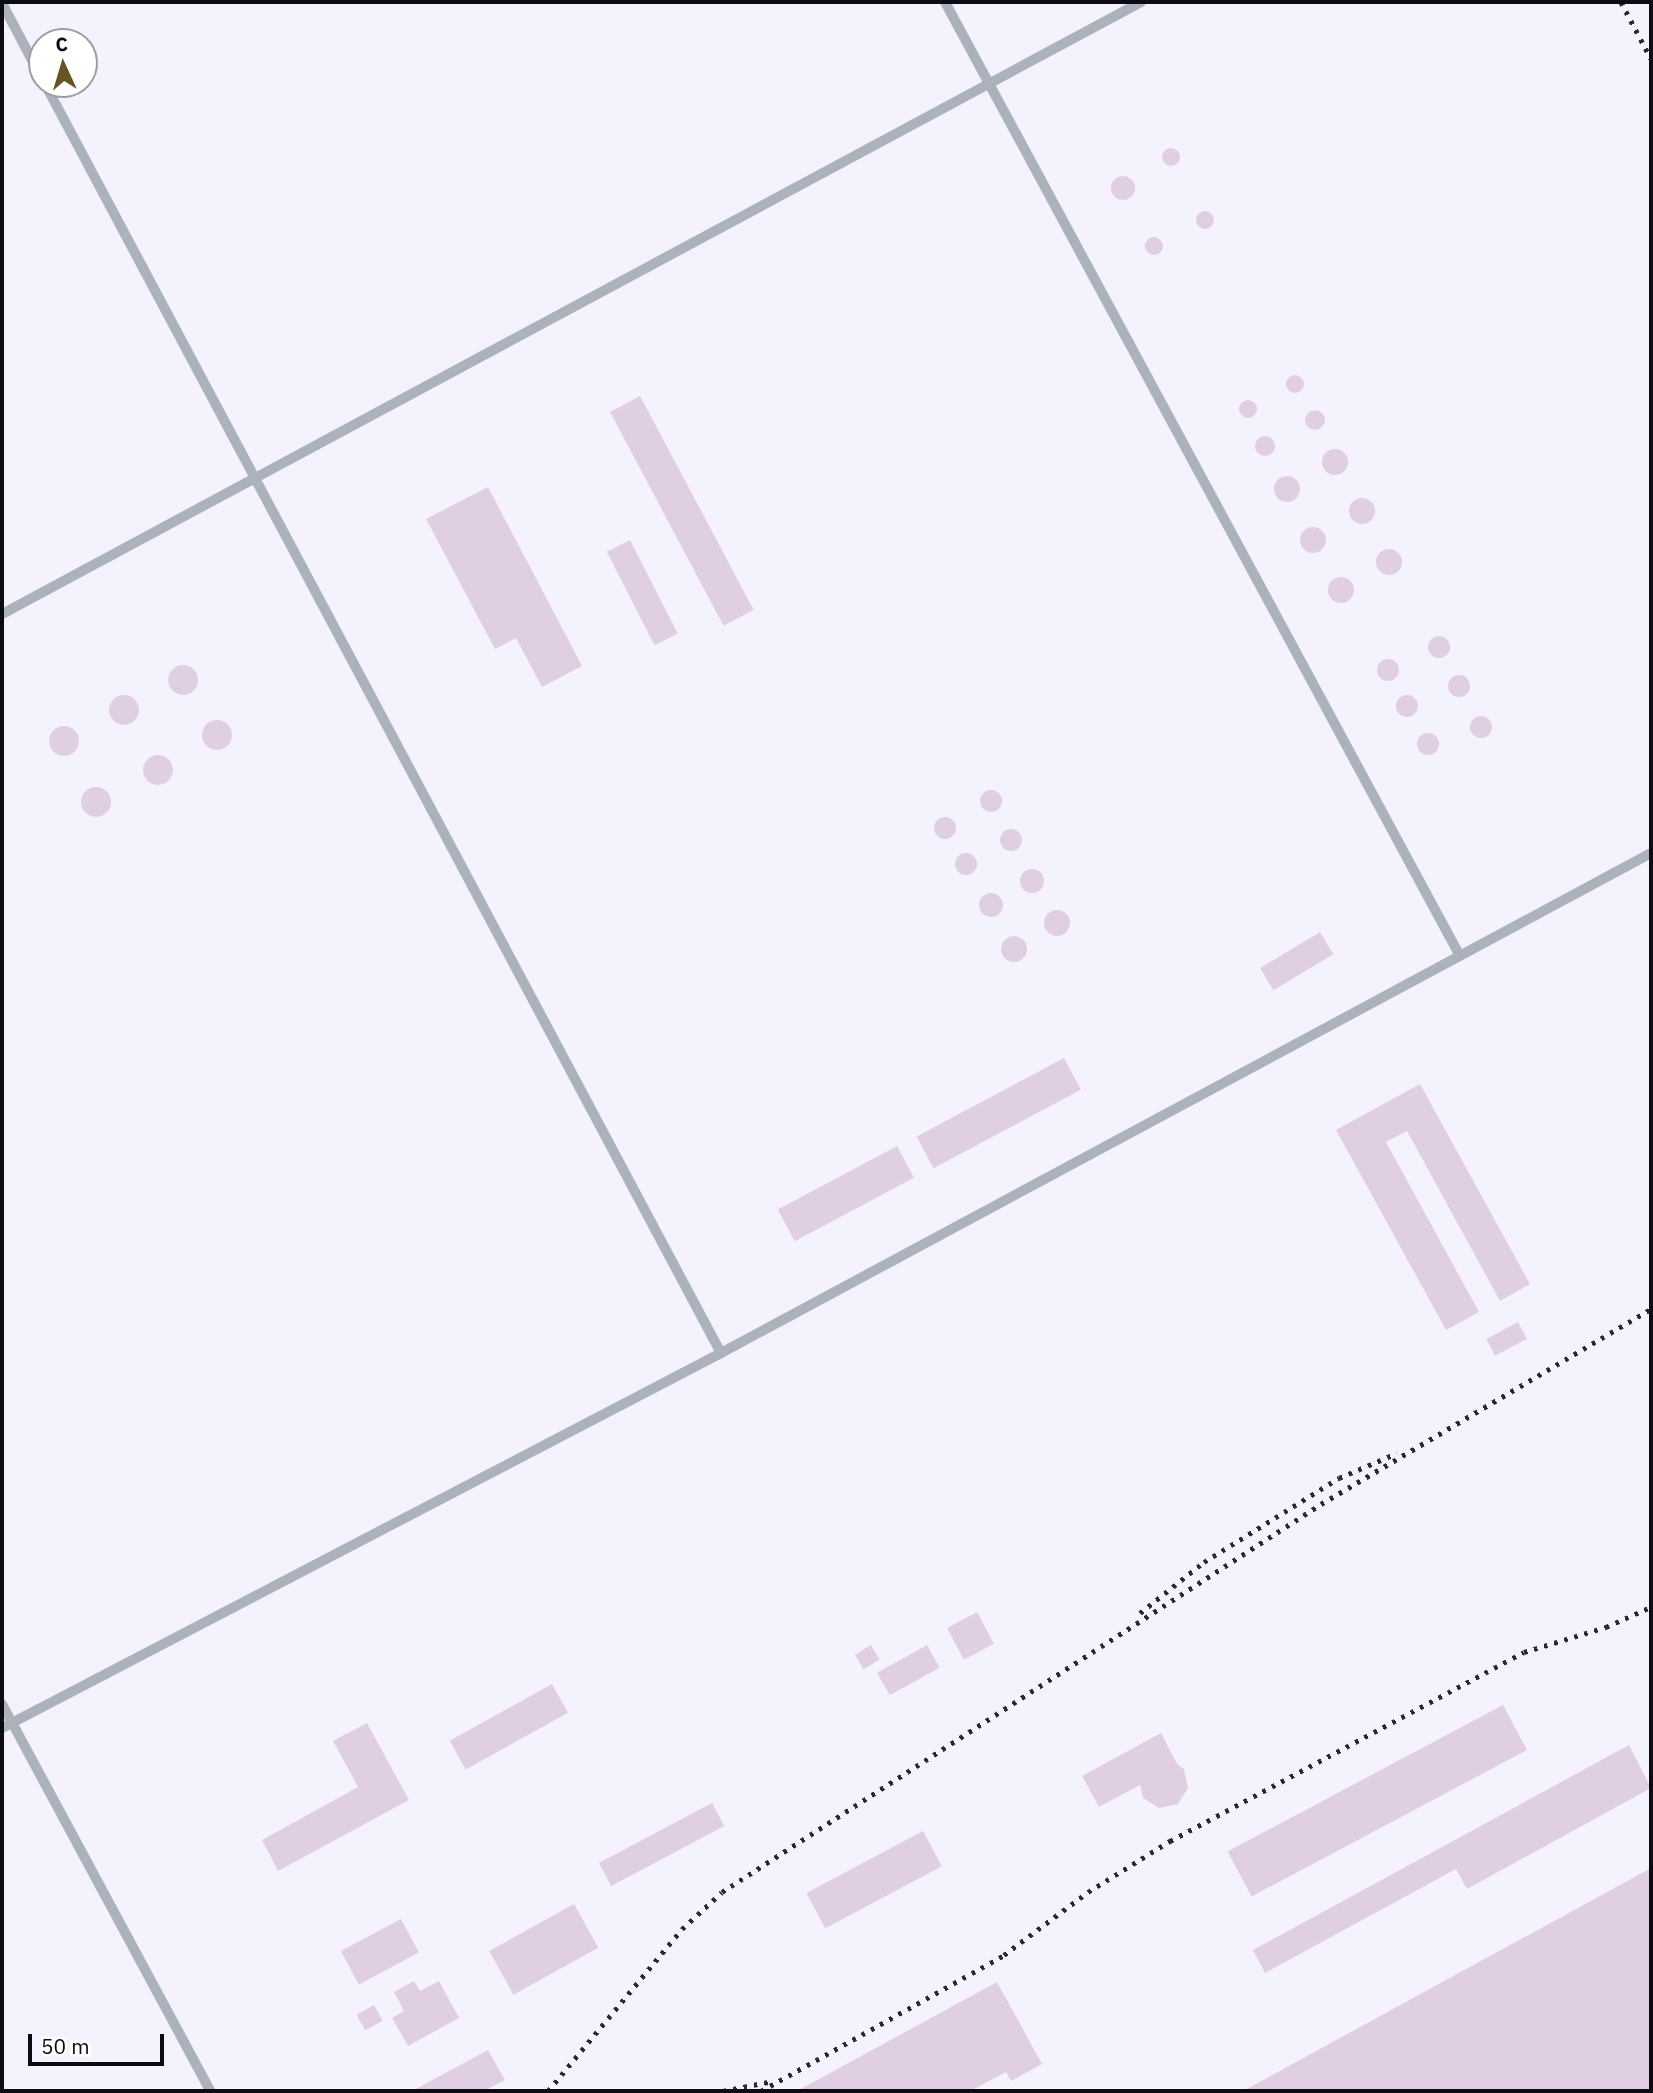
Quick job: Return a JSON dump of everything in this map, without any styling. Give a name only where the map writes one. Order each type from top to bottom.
[{"type":"lane","points":[[945,2],[1460,956]]},
{"type":"lane","points":[[2,614],[1141,2]]},
{"type":"lane","points":[[2,4],[28,53]]},
{"type":"lane","points":[[52,98],[721,1353]]},
{"type":"lane","points":[[7,1725],[721,1353],[1651,853]]},
{"type":"lane","points":[[2,1704],[7,1725],[210,2091]]},
{"type":"building","points":[[1167,148],[1175,148],[1180,157],[1178,164],[1167,166],[1162,161],[1162,153]]},
{"type":"building","points":[[1123,176],[1131,180],[1135,188],[1131,196],[1123,200],[1115,196],[1111,188],[1115,180]]},
{"type":"building","points":[[1201,211],[1209,211],[1214,220],[1212,227],[1201,229],[1196,224],[1196,216]]},
{"type":"building","points":[[1150,237],[1158,237],[1163,246],[1161,253],[1150,255],[1145,250],[1145,242]]},
{"type":"building","points":[[1291,375],[1299,375],[1304,384],[1302,391],[1291,393],[1286,388],[1286,380]]},
{"type":"building","points":[[640,396],[754,610],[724,626],[610,412]]},
{"type":"building","points":[[1244,400],[1252,400],[1257,409],[1255,416],[1244,418],[1239,413],[1239,405]]},
{"type":"building","points":[[1311,410],[1319,410],[1325,420],[1319,430],[1311,430],[1305,424],[1305,416]]},
{"type":"building","points":[[1261,436],[1269,436],[1275,446],[1269,456],[1261,456],[1255,450],[1255,442]]},
{"type":"building","points":[[1335,449],[1344,453],[1348,462],[1344,471],[1335,475],[1326,471],[1322,462],[1326,453]]},
{"type":"building","points":[[1287,476],[1296,480],[1300,489],[1296,498],[1287,502],[1278,498],[1274,489],[1278,480]]},
{"type":"building","points":[[488,487],[582,666],[542,687],[516,638],[495,649],[426,519]]},
{"type":"building","points":[[1362,498],[1371,502],[1375,511],[1371,520],[1362,524],[1353,520],[1349,511],[1353,502]]},
{"type":"building","points":[[1313,527],[1322,531],[1326,540],[1322,549],[1313,553],[1304,549],[1300,540],[1304,531]]},
{"type":"building","points":[[630,540],[678,634],[655,645],[607,552]]},
{"type":"building","points":[[1389,549],[1398,553],[1402,562],[1398,571],[1389,575],[1380,571],[1376,562],[1380,553]]},
{"type":"building","points":[[1341,577],[1350,581],[1354,590],[1350,599],[1341,603],[1332,599],[1328,590],[1332,581]]},
{"type":"building","points":[[1439,636],[1447,639],[1450,647],[1447,655],[1439,658],[1431,655],[1428,647],[1431,639]]},
{"type":"building","points":[[1388,659],[1396,662],[1399,670],[1396,678],[1388,681],[1380,678],[1377,670],[1380,662]]},
{"type":"building","points":[[183,665],[194,669],[198,680],[194,691],[183,695],[172,691],[168,680],[172,669]]},
{"type":"building","points":[[1459,675],[1467,678],[1470,686],[1467,694],[1459,697],[1451,694],[1448,686],[1451,678]]},
{"type":"building","points":[[124,695],[135,699],[139,710],[135,721],[124,725],[113,721],[109,710],[113,699]]},
{"type":"building","points":[[1407,695],[1415,698],[1418,706],[1415,714],[1407,717],[1399,714],[1396,706],[1399,698]]},
{"type":"building","points":[[1481,716],[1489,719],[1492,727],[1489,735],[1481,738],[1473,735],[1470,727],[1473,719]]},
{"type":"building","points":[[217,720],[228,724],[232,735],[228,746],[217,750],[206,746],[202,735],[206,724]]},
{"type":"building","points":[[64,726],[75,730],[79,741],[75,752],[64,756],[53,752],[49,741],[53,730]]},
{"type":"building","points":[[1428,733],[1436,736],[1439,744],[1436,752],[1428,755],[1420,752],[1417,744],[1420,736]]},
{"type":"building","points":[[158,755],[169,759],[173,770],[169,781],[158,785],[147,781],[143,770],[147,759]]},
{"type":"building","points":[[96,787],[107,791],[111,802],[107,813],[96,817],[85,813],[81,802],[85,791]]},
{"type":"building","points":[[991,790],[999,793],[1002,801],[999,809],[991,812],[983,809],[980,801],[983,793]]},
{"type":"building","points":[[945,817],[953,820],[956,828],[953,836],[945,839],[937,836],[934,828],[937,820]]},
{"type":"building","points":[[1011,829],[1019,832],[1022,840],[1019,848],[1011,851],[1003,848],[1000,840],[1003,832]]},
{"type":"building","points":[[966,853],[974,856],[977,864],[974,872],[966,875],[958,872],[955,864],[958,856]]},
{"type":"building","points":[[1032,869],[1040,873],[1044,881],[1040,889],[1032,893],[1024,889],[1020,881],[1024,873]]},
{"type":"building","points":[[991,893],[999,897],[1003,905],[999,913],[991,917],[983,913],[979,905],[983,897]]},
{"type":"building","points":[[1057,910],[1066,914],[1070,923],[1066,932],[1057,936],[1048,932],[1044,923],[1048,914]]},
{"type":"building","points":[[1320,932],[1333,954],[1273,990],[1260,968]]},
{"type":"building","points":[[1014,936],[1023,940],[1027,949],[1023,958],[1014,962],[1005,958],[1001,949],[1005,940]]},
{"type":"building","points":[[1064,1058],[1081,1090],[933,1168],[917,1136]]},
{"type":"building","points":[[1420,1084],[1530,1284],[1500,1301],[1407,1131],[1386,1142],[1479,1312],[1446,1330],[1336,1130]]},
{"type":"building","points":[[897,1146],[914,1178],[795,1241],[778,1209]]},
{"type":"building","points":[[1518,1322],[1527,1339],[1495,1356],[1486,1339]]},
{"type":"building","points":[[977,1612],[994,1644],[964,1660],[947,1628]]},
{"type":"building","points":[[871,1645],[880,1660],[863,1669],[855,1655]]},
{"type":"building","points":[[927,1645],[940,1668],[890,1695],[877,1673]]},
{"type":"building","points":[[552,1684],[568,1713],[466,1770],[450,1741]]},
{"type":"building","points":[[1503,1705],[1527,1750],[1251,1897],[1228,1851]]},
{"type":"building","points":[[367,1723],[409,1800],[278,1871],[262,1840],[358,1787],[333,1741]]},
{"type":"building","points":[[1161,1733],[1177,1764],[1184,1769],[1188,1788],[1178,1804],[1159,1808],[1143,1798],[1140,1785],[1099,1807],[1082,1776]]},
{"type":"building","points":[[1629,1745],[1651,1788],[1467,1889],[1456,1869],[1265,1973],[1253,1950]]},
{"type":"building","points":[[712,1803],[724,1826],[611,1886],[599,1863]]},
{"type":"building","points":[[923,1831],[942,1866],[825,1928],[806,1893]]},
{"type":"building","points":[[1651,1868],[1651,2091],[1243,2091]]},
{"type":"building","points":[[574,1904],[598,1948],[513,1995],[489,1951]]},
{"type":"building","points":[[401,1919],[419,1953],[359,1984],[341,1951]]},
{"type":"building","points":[[414,1981],[420,1991],[439,1981],[459,2018],[408,2046],[392,2018],[404,2011],[394,1992]]},
{"type":"building","points":[[997,1982],[1042,2064],[1011,2081],[1006,2072],[970,2091],[797,2091]]},
{"type":"building","points":[[374,2005],[383,2021],[365,2030],[357,2015]]},
{"type":"building","points":[[488,2050],[505,2080],[484,2091],[412,2091]]},
{"type":"railway","points":[[1621,2],[1651,59]]},
{"type":"railway","points":[[548,2091],[682,1929],[722,1892],[1321,1504],[1651,1309]]},
{"type":"railway","points":[[1140,1613],[1204,1562],[1339,1478],[1397,1453]]},
{"type":"railway","points":[[761,2091],[1004,1955],[1088,1892],[1170,1841],[1524,1652],[1606,1627],[1651,1607]]},
{"type":"railway","points":[[723,2091],[768,2082]]}]
